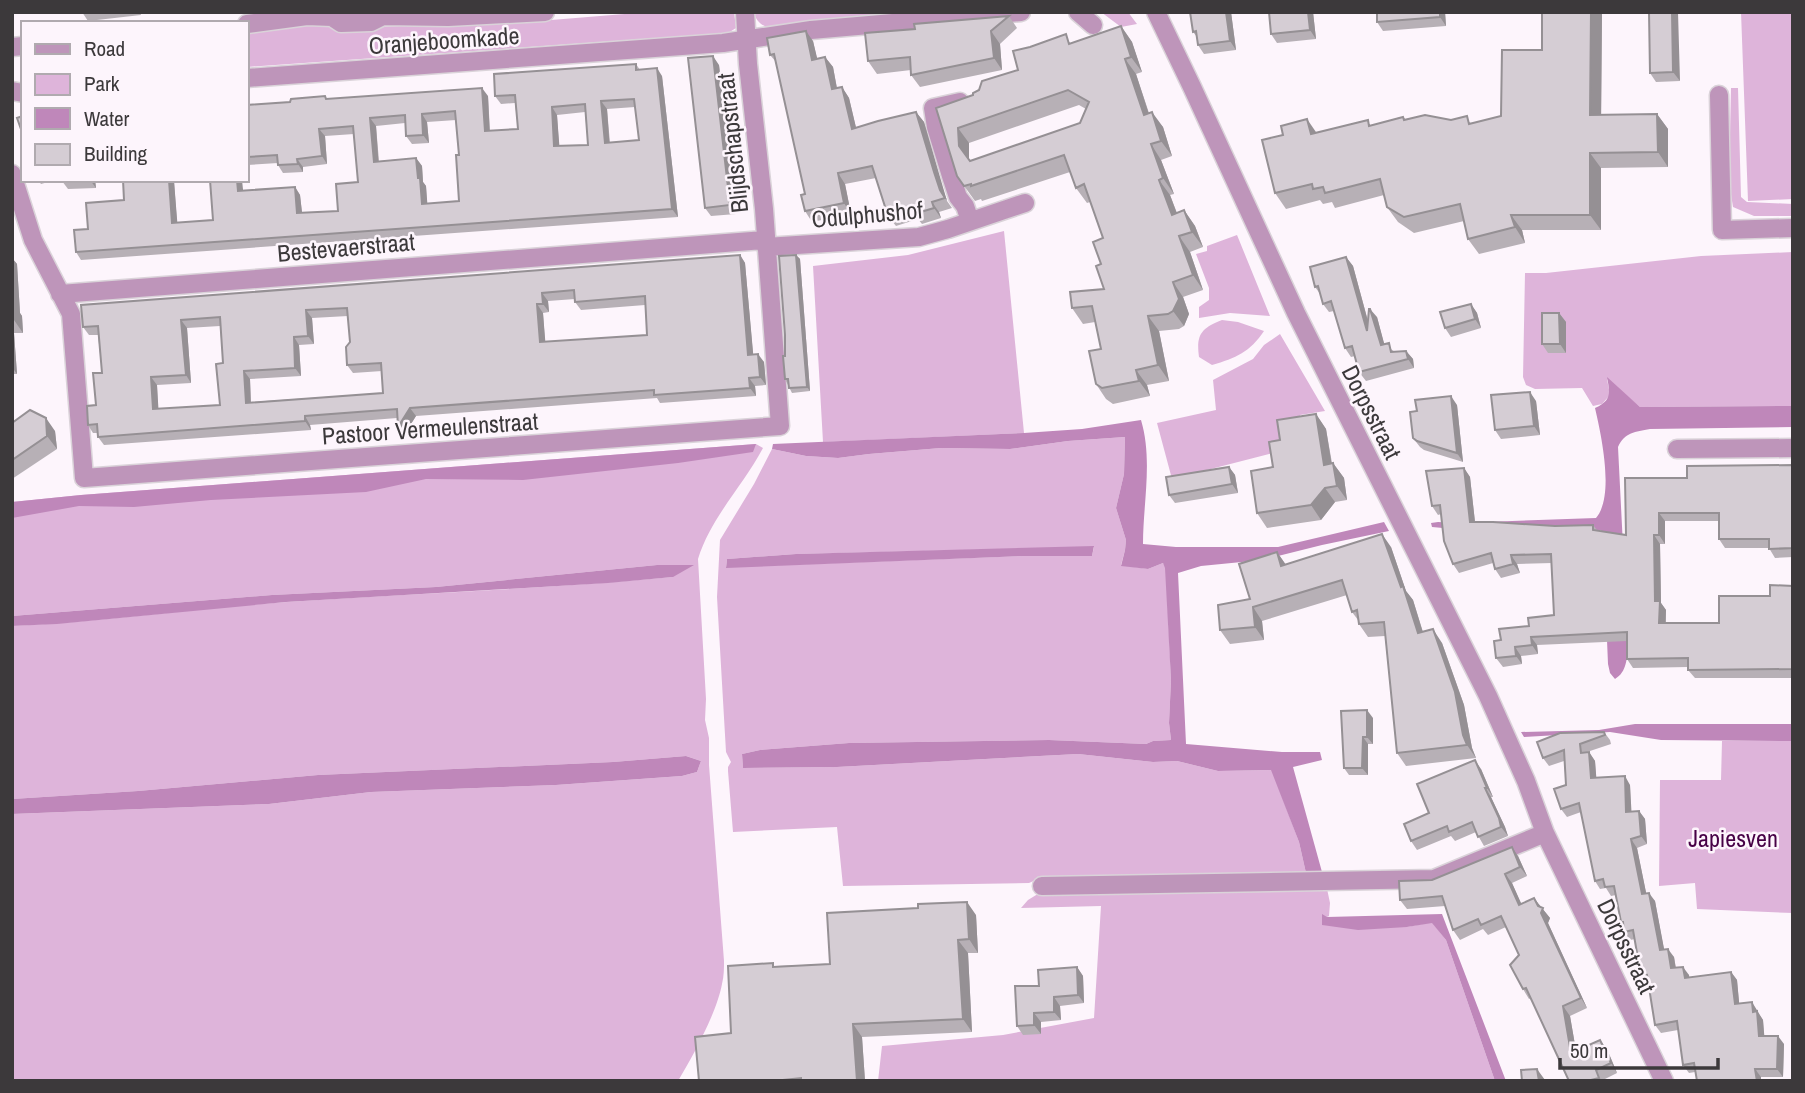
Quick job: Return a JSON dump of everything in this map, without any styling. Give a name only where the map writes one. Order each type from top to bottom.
[{"type":"street","points":[[248,24],[335,14],[341,23],[362,23],[371,22],[380,14],[448,17],[545,12]]},
{"type":"street","name":"Blijdschapstraat","points":[[745,12],[766,243]]},
{"type":"street","name":"Oranjeboomkade","points":[[248,78],[646,50],[747,40],[811,30],[1021,12]]},
{"type":"street","points":[[1077,12],[1093,25]]},
{"type":"street","name":"Dorpsstraat","points":[[1156,12],[1296,313],[1488,696],[1526,781],[1545,833],[1664,1081]]},
{"type":"street","points":[[1719,95],[1722,230],[1793,228]]},
{"type":"street","points":[[911,114],[982,97]]},
{"type":"street","name":"Odulphushof","points":[[933,108],[952,179],[970,221]]},
{"type":"street","points":[[12,174],[33,240],[60,294]]},
{"type":"street","name":"Odulphushof","points":[[766,243],[919,237],[1025,203]]},
{"type":"street","name":"Bestevaerstraat","points":[[60,294],[766,243]]},
{"type":"street","name":"Pastoor Vermeulenstraat","points":[[60,294],[71,314],[84,478],[780,426],[766,243]]},
{"type":"street","points":[[1677,449],[1793,448]]},
{"type":"street","points":[[1042,886],[1434,879],[1545,833]]},
{"type":"green space","points":[[649,12],[734,12],[736,28],[728,33],[248,67],[248,31],[309,25],[344,28],[539,21]]},
{"type":"green space","points":[[754,12],[951,12],[772,28],[760,23]]},
{"type":"green space","points":[[1101,12],[1128,12],[1137,24],[1121,27]]},
{"type":"green space","points":[[1741,12],[1793,12],[1793,199],[1748,201]]},
{"type":"green space","points":[[1731,88],[1738,88],[1741,197],[1747,202],[1793,204],[1793,216],[1754,216],[1733,207],[1729,182]]},
{"type":"green space","points":[[1004,231],[1024,433],[823,442],[813,266],[908,255]]},
{"type":"green space","points":[[1237,235],[1270,316],[1230,313],[1199,318],[1199,307],[1209,300],[1209,288],[1196,254],[1207,251],[1207,246]]},
{"type":"green space","points":[[1793,252],[1793,406],[1640,407],[1607,379],[1610,395],[1602,404],[1593,406],[1582,388],[1535,389],[1526,385],[1523,377],[1525,273],[1701,256]]},
{"type":"green space","points":[[1222,320],[1238,322],[1264,331],[1242,353],[1212,365],[1199,357],[1199,338],[1205,329]]},
{"type":"green space","points":[[1280,334],[1325,411],[1300,415],[1299,425],[1285,450],[1172,479],[1157,423],[1216,410],[1213,380],[1253,359],[1264,345]]},
{"type":"green space","points":[[1125,437],[1124,474],[1116,508],[1126,540],[1121,565],[1148,569],[1163,563],[1166,568],[1171,740],[1146,744],[1049,740],[849,743],[760,750],[742,754],[743,768],[837,767],[1078,754],[1153,762],[1177,761],[1218,771],[1272,770],[1299,842],[1306,873],[1038,879],[1029,883],[843,886],[837,827],[733,832],[728,771],[731,762],[726,752],[717,597],[720,540],[772,449],[806,456],[838,458],[941,448],[1010,449]],"holes":[[[1094,547],[1092,556],[1023,556],[726,567],[727,559],[796,554]]]},
{"type":"green space","points":[[756,444],[763,448],[719,515],[698,559],[705,720],[709,738],[724,969],[723,981],[710,1020],[678,1081],[12,1081],[12,814],[269,804],[371,792],[556,785],[682,776],[697,772],[701,761],[686,756],[613,762],[318,775],[12,799],[12,626],[287,602],[673,577],[657,565],[436,587],[272,595],[12,616],[12,502]]},
{"type":"green space","name":"Japiesven","points":[[1722,741],[1793,741],[1793,913],[1697,909],[1695,883],[1659,886],[1660,780],[1721,780]]},
{"type":"green space","points":[[1326,884],[1330,903],[1329,916],[1323,925],[1407,927],[1432,922],[1446,940],[1495,1081],[878,1081],[882,1046],[1003,1035],[1094,1018],[1101,906],[1021,908],[1041,892]]},
{"type":"water","points":[[1607,377],[1640,407],[1793,406],[1793,427],[1650,429],[1631,433],[1621,442],[1618,447],[1628,645],[1624,669],[1615,679],[1608,664],[1601,530],[1443,528],[1432,527],[1431,523],[1596,518],[1602,508],[1606,480],[1595,408],[1609,396]]},
{"type":"water","points":[[1141,420],[1147,466],[1143,544],[1176,547],[1278,547],[1384,522],[1389,531],[1262,560],[1201,566],[1178,573],[1186,744],[1282,752],[1320,752],[1322,760],[1293,767],[1322,872],[1306,873],[1299,842],[1271,770],[1218,771],[1177,761],[1153,762],[1078,754],[837,767],[743,768],[742,754],[760,750],[849,743],[1049,740],[1146,744],[1171,740],[1165,568],[1163,563],[1148,569],[1121,566],[1126,540],[1116,508],[1124,474],[1125,437],[1010,449],[941,448],[838,458],[806,456],[772,449],[773,444],[1024,433],[1082,429]]},
{"type":"water","points":[[756,444],[753,452],[523,480],[426,479],[366,492],[134,507],[79,506],[12,518],[12,502],[81,495]]},
{"type":"water","points":[[1094,546],[1092,556],[1023,556],[726,568],[727,559],[796,554]]},
{"type":"water","points":[[657,565],[694,565],[673,577],[608,583],[286,602],[12,626],[12,616],[272,595],[436,587]]},
{"type":"water","points":[[1635,724],[1793,724],[1793,741],[1661,740],[1610,732],[1524,737],[1521,732],[1599,730]]},
{"type":"water","points":[[686,756],[701,761],[697,772],[682,776],[556,785],[371,792],[269,804],[12,814],[12,799],[318,775],[613,762]]},
{"type":"water","points":[[1322,914],[1327,917],[1442,914],[1506,1081],[1495,1081],[1446,940],[1432,923],[1358,930],[1322,925]]},
{"type":"building","points":[[1190,12],[1226,12],[1230,41],[1198,45]]},
{"type":"building","points":[[1269,12],[1308,12],[1310,30],[1271,34]]},
{"type":"building","points":[[1377,12],[1440,12],[1440,17],[1377,22]]},
{"type":"building","points":[[1542,12],[1591,12],[1590,115],[1657,114],[1658,152],[1590,153],[1590,215],[1511,215],[1515,227],[1468,239],[1460,204],[1404,217],[1387,207],[1380,179],[1325,193],[1323,187],[1313,189],[1312,184],[1275,193],[1262,140],[1283,135],[1281,126],[1307,119],[1311,134],[1368,120],[1369,126],[1403,117],[1404,120],[1425,115],[1451,120],[1467,116],[1469,124],[1501,116],[1502,50],[1542,50]]},
{"type":"building","points":[[1649,12],[1672,12],[1673,72],[1650,73]]},
{"type":"building","points":[[1009,16],[991,31],[994,58],[911,75],[910,57],[868,61],[865,33],[915,29],[914,24]]},
{"type":"building","points":[[1121,26],[1131,57],[1125,59],[1144,115],[1152,112],[1161,141],[1151,144],[1163,178],[1159,180],[1172,215],[1184,210],[1192,232],[1179,236],[1193,275],[1173,282],[1179,299],[1173,311],[1148,316],[1158,365],[1136,370],[1139,381],[1102,388],[1096,384],[1089,351],[1101,349],[1092,306],[1072,308],[1070,292],[1104,289],[1096,266],[1101,264],[1093,242],[1103,238],[1084,184],[1076,188],[1064,155],[964,186],[957,176],[936,108],[973,95],[979,90],[982,81],[1018,70],[1013,51],[1066,34],[1069,44]],"holes":[[[1068,90],[1089,102],[1080,123],[970,161],[959,146],[958,128]]]},
{"type":"building","points":[[806,31],[812,60],[825,57],[832,89],[842,87],[852,129],[916,112],[940,190],[945,198],[932,202],[934,208],[914,214],[913,208],[888,216],[872,166],[838,173],[844,203],[805,211],[801,195],[805,194],[774,54],[770,55],[767,38]]},
{"type":"building","points":[[713,56],[730,205],[705,208],[688,58]]},
{"type":"building","points":[[636,64],[636,70],[657,68],[672,209],[76,252],[74,230],[88,229],[86,203],[124,200],[123,182],[169,182],[172,223],[213,220],[210,182],[237,182],[238,191],[295,187],[297,213],[338,211],[336,184],[358,182],[353,126],[319,129],[322,156],[297,159],[298,164],[278,165],[277,155],[248,157],[248,105],[325,96],[326,99],[482,88],[485,131],[518,129],[515,95],[495,96],[494,74]],"holes":[[[634,99],[639,140],[605,143],[601,101]],[[585,104],[588,145],[554,146],[552,107]],[[455,111],[459,201],[422,204],[416,158],[374,162],[370,118],[405,115],[406,136],[423,135],[422,114]]]},
{"type":"building","points":[[740,255],[748,355],[758,354],[760,377],[749,378],[750,388],[654,395],[654,390],[410,408],[398,427],[397,409],[305,416],[305,421],[98,437],[97,424],[88,425],[87,406],[96,405],[93,373],[102,373],[98,326],[83,327],[81,305]],"holes":[[[574,290],[575,302],[645,296],[647,335],[540,342],[537,304],[543,304],[542,293]],[[347,308],[350,342],[346,347],[347,365],[381,363],[383,393],[246,403],[244,371],[295,368],[294,337],[308,336],[306,310]],[[220,317],[223,363],[216,364],[220,405],[153,409],[151,377],[186,375],[181,320]]]},
{"type":"building","points":[[796,255],[807,387],[789,388],[788,379],[785,379],[783,356],[785,335],[779,256]]},
{"type":"building","points":[[1346,257],[1367,331],[1370,309],[1381,345],[1389,343],[1391,352],[1406,351],[1408,359],[1359,372],[1352,346],[1345,348],[1331,301],[1323,304],[1310,267]]},
{"type":"building","points":[[1471,304],[1475,319],[1445,328],[1440,312]]},
{"type":"building","points":[[1542,313],[1559,313],[1560,344],[1542,344]]},
{"type":"building","points":[[1530,392],[1534,426],[1495,430],[1491,395]]},
{"type":"building","points":[[1451,396],[1457,453],[1413,438],[1410,412],[1417,411],[1415,400]]},
{"type":"building","points":[[30,410],[46,418],[47,436],[12,460],[12,423]]},
{"type":"building","points":[[1316,414],[1324,465],[1333,463],[1337,486],[1325,488],[1311,505],[1257,513],[1251,471],[1273,467],[1269,442],[1280,440],[1277,420]]},
{"type":"building","points":[[1793,465],[1793,548],[1769,549],[1769,539],[1719,539],[1719,513],[1659,513],[1659,535],[1654,535],[1655,601],[1660,601],[1659,623],[1719,623],[1719,596],[1770,596],[1770,585],[1793,586],[1793,669],[1688,670],[1688,658],[1627,659],[1627,632],[1531,637],[1532,645],[1515,647],[1516,656],[1496,658],[1494,641],[1501,640],[1499,629],[1529,626],[1528,618],[1554,615],[1551,554],[1511,555],[1513,564],[1495,569],[1491,553],[1453,564],[1444,541],[1440,505],[1432,506],[1426,471],[1464,468],[1470,522],[1593,525],[1593,530],[1626,535],[1625,478],[1687,478],[1687,466]]},
{"type":"building","points":[[1229,467],[1232,484],[1169,495],[1166,477]]},
{"type":"building","points":[[1382,534],[1418,633],[1433,629],[1455,692],[1467,745],[1397,753],[1384,622],[1359,624],[1357,610],[1352,612],[1342,580],[1253,607],[1255,627],[1220,630],[1218,605],[1250,599],[1239,564],[1277,552],[1281,566]]},
{"type":"building","points":[[1367,710],[1367,737],[1363,737],[1362,768],[1344,768],[1341,711]]},
{"type":"building","points":[[1604,732],[1605,735],[1580,744],[1581,753],[1589,752],[1591,778],[1625,776],[1626,812],[1639,811],[1641,836],[1631,839],[1642,894],[1649,893],[1660,950],[1668,949],[1671,968],[1683,967],[1685,978],[1731,972],[1735,1004],[1752,1002],[1753,1012],[1757,1011],[1759,1036],[1778,1036],[1777,1069],[1755,1069],[1757,1081],[1697,1081],[1694,1063],[1683,1065],[1677,1021],[1655,1025],[1647,975],[1641,976],[1633,930],[1624,932],[1614,886],[1605,887],[1603,879],[1595,881],[1579,803],[1561,809],[1554,789],[1566,785],[1564,750],[1543,758],[1537,742],[1560,733]]},
{"type":"building","points":[[1475,760],[1501,827],[1478,837],[1472,822],[1449,832],[1447,826],[1411,841],[1404,824],[1429,813],[1417,784]]},
{"type":"building","points":[[1512,847],[1520,867],[1505,874],[1519,905],[1534,898],[1538,906],[1543,908],[1541,913],[1581,998],[1563,1006],[1571,1053],[1600,1040],[1611,1063],[1596,1070],[1599,1078],[1569,1081],[1526,988],[1523,989],[1510,965],[1519,955],[1501,916],[1481,925],[1478,919],[1453,930],[1442,896],[1400,900],[1399,881],[1432,880]]},
{"type":"building","points":[[967,902],[969,939],[958,940],[963,1019],[853,1024],[857,1081],[804,1081],[801,1078],[773,1081],[699,1081],[695,1037],[731,1033],[728,966],[773,963],[773,967],[830,964],[827,913],[918,908],[918,904]]},
{"type":"building","points":[[1077,967],[1078,995],[1054,997],[1054,1012],[1034,1013],[1034,1025],[1017,1026],[1015,986],[1039,986],[1038,970]]},
{"type":"building","points":[[1537,1069],[1539,1081],[1522,1081],[1521,1070]]}]
